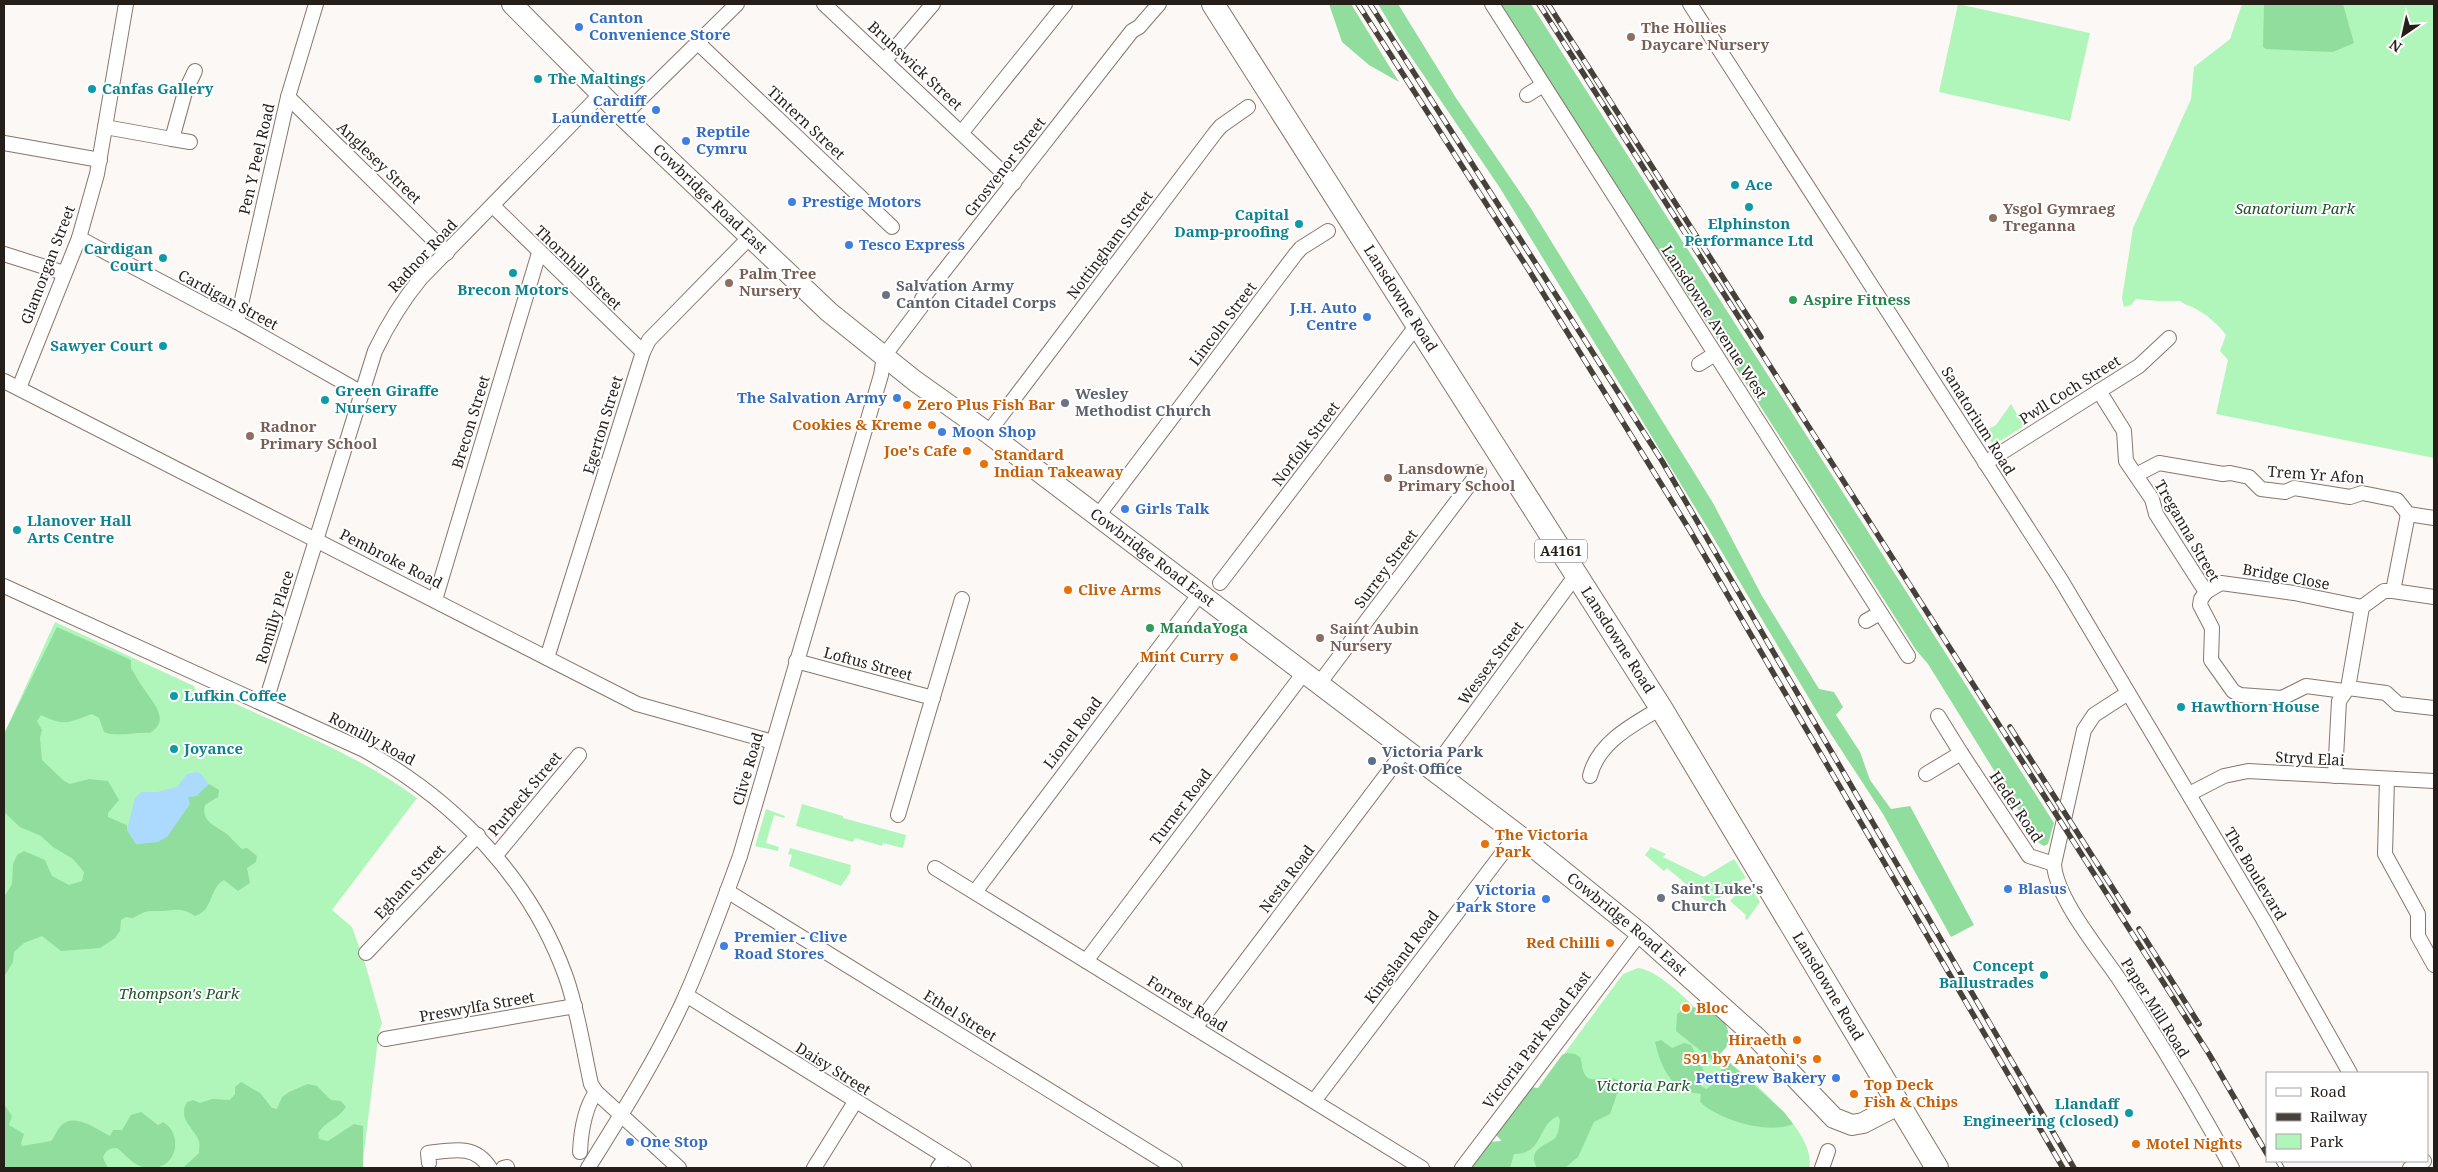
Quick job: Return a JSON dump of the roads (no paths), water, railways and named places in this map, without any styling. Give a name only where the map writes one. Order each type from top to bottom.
[{"type":"main road","name":"Lansdowne Road","points":[[1213,4],[1660,708],[1898,1105]]},
{"type":"main road","name":"A4161","points":[[1898,1105],[1937,1168]]},
{"type":"street","name":"Glamorgan Street","points":[[18,388],[79,238],[100,160],[126,4]]},
{"type":"street","name":"Pen Y Peel Road","points":[[237,322],[288,97],[316,4]]},
{"type":"street","name":"Cowbridge Road East","points":[[512,4],[623,116],[829,312],[1096,517],[1517,834],[1640,933],[1757,1038],[1834,1118],[1852,1125],[1863,1122],[1898,1105]]},
{"type":"street","points":[[623,116],[737,4]]},
{"type":"street","name":"Brunswick Street","points":[[824,4],[1014,183]]},
{"type":"street","points":[[885,60],[934,4]]},
{"type":"street","name":"Brunswick Street","points":[[962,132],[1065,4]]},
{"type":"street","name":"Grosvenor Street","points":[[884,356],[921,307],[922,299],[1132,30],[1139,27],[1159,4]]},
{"type":"street","name":"Lansdowne Avenue West","points":[[1492,4],[1908,656]]},
{"type":"street","name":"Sanatorium Road","points":[[1690,4],[2061,580],[2128,693]]},
{"type":"street","name":"Tintern Street","points":[[698,43],[892,227]]},
{"type":"street","points":[[172,139],[185,92],[195,71]]},
{"type":"street","points":[[1527,95],[1543,85]]},
{"type":"street","name":"Radnor Road","points":[[316,538],[375,352],[403,300],[601,94]]},
{"type":"street","name":"Anglesey Street","points":[[288,97],[447,253]]},
{"type":"street","name":"Nottingham Street","points":[[988,433],[1215,132],[1248,107]]},
{"type":"street","points":[[105,127],[190,142]]},
{"type":"street","points":[[4,143],[100,160]]},
{"type":"street","name":"Thornhill Street","points":[[492,206],[643,352]]},
{"type":"street","name":"Lincoln Street","points":[[1096,517],[1294,255],[1301,248],[1328,231]]},
{"type":"street","name":"Egerton Street","points":[[547,658],[643,352],[649,340],[750,237]]},
{"type":"street","name":"Cardigan Street","points":[[79,238],[237,322],[362,393]]},
{"type":"street","name":"Brecon Street","points":[[435,600],[539,253]]},
{"type":"street","points":[[4,254],[64,272]]},
{"type":"street","name":"Norfolk Street","points":[[1220,584],[1417,325]]},
{"type":"street","name":"Pwll Coch Street","points":[[1985,463],[2151,357],[2169,338]]},
{"type":"street","points":[[1699,364],[1715,354]]},
{"type":"street","name":"Clive Road","points":[[588,1168],[622,1114],[663,1042],[686,995],[727,891],[881,375],[884,356]]},
{"type":"street","name":"Pembroke Road","points":[[4,381],[649,709],[773,742]]},
{"type":"street","name":"Treganna Street","points":[[2099,391],[2124,431],[2126,462],[2152,499],[2156,514],[2206,592],[2201,599],[2200,605],[2212,628],[2211,660],[2232,691],[2240,695],[2282,698],[2306,686],[2346,689]]},
{"type":"street","name":"Trem Yr Afon","points":[[2136,476],[2159,463],[2249,477],[2261,489],[2285,492],[2294,488],[2350,497],[2362,493],[2397,500],[2408,514]]},
{"type":"street","name":"Surrey Street","points":[[1310,679],[1479,472]]},
{"type":"street","points":[[2393,591],[2408,514],[2434,518]]},
{"type":"street","name":"Romilly Place","points":[[265,704],[316,538]]},
{"type":"street","name":"Wessex Street","points":[[1432,771],[1576,575]]},
{"type":"street","name":"Bridge Close","points":[[2206,592],[2221,583],[2294,593],[2362,607]]},
{"type":"street","name":"Romilly Road","points":[[4,586],[364,750],[402,771],[425,787],[478,835],[496,855],[531,905],[554,948],[574,1006],[591,1084],[596,1092]]},
{"type":"street","points":[[2335,776],[2339,701],[2346,689],[2362,607],[2384,591],[2434,597]]},
{"type":"street","name":"Lionel Road","points":[[975,892],[1199,595]]},
{"type":"street","points":[[898,815],[962,598]]},
{"type":"street","points":[[1866,621],[1880,613]]},
{"type":"street","name":"Loftus Street","points":[[796,661],[933,698]]},
{"type":"street","name":"Turner Road","points":[[1086,961],[1310,679]]},
{"type":"street","points":[[2346,689],[2386,693],[2398,704],[2434,708]]},
{"type":"street","points":[[2054,864],[2084,730],[2094,715],[2128,693]]},
{"type":"street","name":"The Boulevard","points":[[2128,693],[2189,794],[2349,1072]]},
{"type":"street","points":[[1590,776],[1592,767],[1615,737],[1660,708]]},
{"type":"street","name":"Hedel Road","points":[[1938,716],[2029,856],[2054,864]]},
{"type":"street","name":"Nesta Road","points":[[1195,1028],[1405,750]]},
{"type":"street","name":"Purbeck Street","points":[[496,855],[579,754]]},
{"type":"street","points":[[1926,774],[1961,754]]},
{"type":"street","name":"Stryd Elai","points":[[2189,794],[2224,776],[2239,772],[2434,782]]},
{"type":"street","points":[[2387,779],[2384,848],[2388,861],[2418,914],[2418,936],[2433,958]]},
{"type":"street","name":"Kingsland Road","points":[[1314,1102],[1517,834]]},
{"type":"street","name":"Egham Street","points":[[366,952],[478,835]]},
{"type":"street","name":"Paper Mill Road","points":[[2054,864],[2056,878],[2063,894],[2121,982],[2232,1168]]},
{"type":"street","name":"Forrest Road","points":[[935,868],[1422,1168]]},
{"type":"street","name":"Ethel Street","points":[[727,891],[1175,1168]]},
{"type":"street","name":"Victoria Park Road East","points":[[1462,1168],[1640,933]]},
{"type":"street","name":"Daisy Street","points":[[686,995],[855,1102],[942,1163],[964,1168]]},
{"type":"street","name":"Preswylfa Street","points":[[385,1039],[574,1006]]},
{"type":"street","points":[[580,1152],[582,1129],[591,1100],[596,1092],[679,1168]]},
{"type":"street","points":[[814,1168],[855,1102]]},
{"type":"street","points":[[429,1163],[428,1153],[463,1149],[479,1156],[490,1168]]},
{"type":"street","points":[[1822,1168],[1828,1151]]},
{"type":"street","points":[[2410,1168],[2421,1162]]},
{"type":"water","points":[[200,773],[209,784],[196,796],[188,797],[190,804],[167,837],[157,842],[136,844],[127,830],[135,798],[141,792],[157,792],[177,787],[187,774]]},
{"type":"railway","points":[[1358,4],[1530,272],[1689,529],[2063,1168]]},
{"type":"railway","points":[[1370,4],[1662,461],[2074,1168]]},
{"type":"railway","points":[[1539,4],[2209,1054],[2266,1152]]},
{"type":"railway","points":[[1548,4],[1761,337]]},
{"type":"railway","points":[[2010,727],[2128,912]]},
{"type":"railway","points":[[2139,929],[2199,1024]]},
{"type":"railway","points":[[2279,1162],[2282,1168]]},
{"type":"place","name":"Canton Convenience Store","points":[[579,27]]},
{"type":"place","name":"The Hollies Daycare Nursery","points":[[1631,37]]},
{"type":"place","name":"The Maltings","points":[[538,79]]},
{"type":"place","name":"Canfas Gallery","points":[[92,89]]},
{"type":"place","name":"Cardiff Launderette","points":[[656,110]]},
{"type":"place","name":"Reptile Cymru","points":[[686,141]]},
{"type":"place","name":"Ace","points":[[1735,185]]},
{"type":"place","name":"Prestige Motors","points":[[792,202]]},
{"type":"place","name":"Elphinston Performance Ltd","points":[[1749,207]]},
{"type":"place","name":"Ysgol Gymraeg Treganna","points":[[1993,218]]},
{"type":"place","name":"Capital Damp-proofing","points":[[1299,224]]},
{"type":"place","name":"Tesco Express","points":[[849,245]]},
{"type":"place","name":"Cardigan Court","points":[[163,258]]},
{"type":"place","name":"Brecon Motors","points":[[513,273]]},
{"type":"place","name":"Palm Tree Nursery","points":[[729,283]]},
{"type":"place","name":"Salvation Army Canton Citadel Corps","points":[[886,295]]},
{"type":"place","name":"Aspire Fitness","points":[[1793,300]]},
{"type":"place","name":"J.H. Auto Centre","points":[[1367,317]]},
{"type":"place","name":"Sawyer Court","points":[[163,346]]},
{"type":"place","name":"The Salvation Army","points":[[897,398]]},
{"type":"place","name":"Green Giraffe Nursery","points":[[325,400]]},
{"type":"place","name":"Wesley Methodist Church","points":[[1065,403]]},
{"type":"place","name":"Zero Plus Fish Bar","points":[[907,405]]},
{"type":"place","name":"Cookies & Kreme","points":[[932,425]]},
{"type":"place","name":"Moon Shop","points":[[942,432]]},
{"type":"place","name":"Radnor Primary School","points":[[250,436]]},
{"type":"place","name":"Joe's Cafe","points":[[967,451]]},
{"type":"place","name":"Standard Indian Takeaway","points":[[984,464]]},
{"type":"place","name":"Lansdowne Primary School","points":[[1388,478]]},
{"type":"place","name":"Girls Talk","points":[[1125,509]]},
{"type":"place","name":"Llanover Hall Arts Centre","points":[[17,530]]},
{"type":"place","name":"Clive Arms","points":[[1068,590]]},
{"type":"place","name":"MandaYoga","points":[[1150,628]]},
{"type":"place","name":"Saint Aubin Nursery","points":[[1320,638]]},
{"type":"place","name":"Mint Curry","points":[[1234,657]]},
{"type":"place","name":"Lufkin Coffee","points":[[174,696]]},
{"type":"place","name":"Hawthorn House","points":[[2181,707]]},
{"type":"place","name":"Joyance","points":[[174,749]]},
{"type":"place","name":"Victoria Park Post Office","points":[[1372,761]]},
{"type":"place","name":"The Victoria Park","points":[[1485,844]]},
{"type":"place","name":"Blasus","points":[[2008,889]]},
{"type":"place","name":"Saint Luke's Church","points":[[1661,898]]},
{"type":"place","name":"Victoria Park Store","points":[[1546,899]]},
{"type":"place","name":"Red Chilli","points":[[1610,943]]},
{"type":"place","name":"Premier - Clive Road Stores","points":[[724,946]]},
{"type":"place","name":"Concept Ballustrades","points":[[2044,975]]},
{"type":"place","name":"Bloc","points":[[1686,1008]]},
{"type":"place","name":"Hiraeth","points":[[1797,1040]]},
{"type":"place","name":"591 by Anatoni's","points":[[1817,1059]]},
{"type":"place","name":"Pettigrew Bakery","points":[[1836,1078]]},
{"type":"place","name":"Top Deck Fish & Chips","points":[[1854,1094]]},
{"type":"place","name":"Llandaff Engineering (closed)","points":[[2129,1113]]},
{"type":"place","name":"One Stop","points":[[630,1142]]},
{"type":"place","name":"Motel Nights","points":[[2136,1144]]},
{"type":"park label","name":"Sanatorium Park","points":[[2295,209]]},
{"type":"park label","name":"Thompson's Park","points":[[179,994]]},
{"type":"park label","name":"Victoria Park","points":[[1643,1086]]}]
